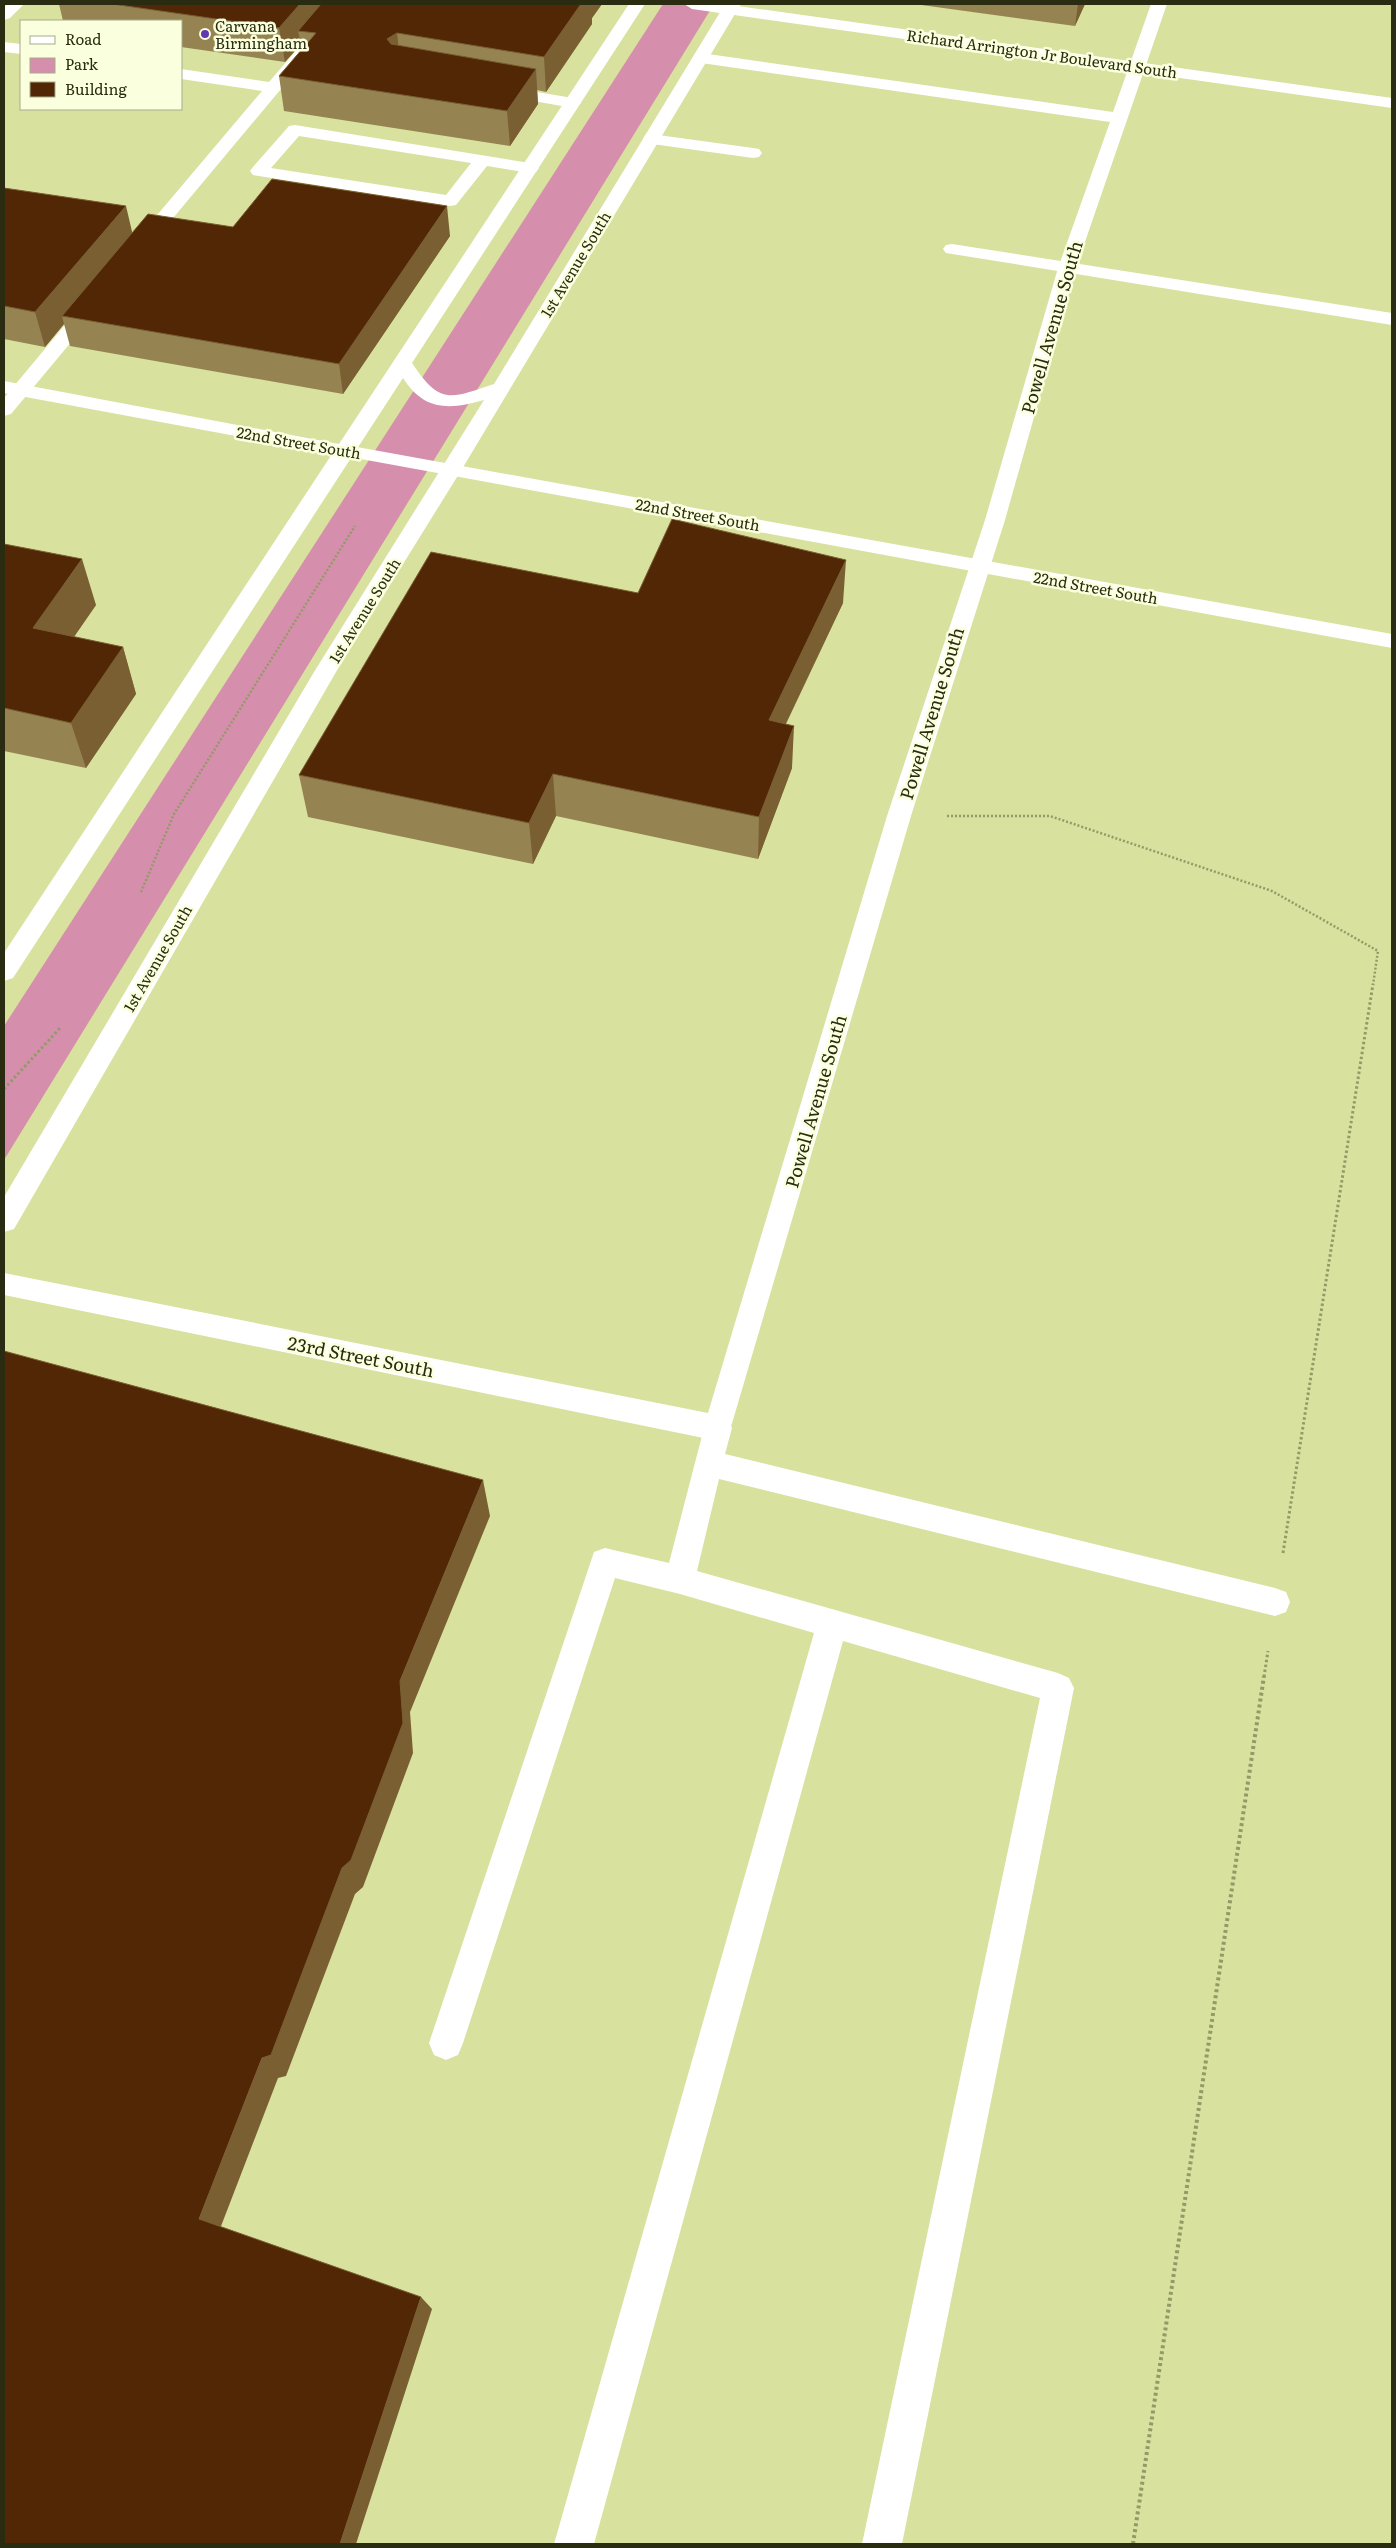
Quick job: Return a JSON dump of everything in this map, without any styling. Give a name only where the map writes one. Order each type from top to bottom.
[{"type":"street","points":[[4,16],[16,4]]},
{"type":"street","points":[[134,254],[344,4]]},
{"type":"street","points":[[4,972],[637,4]]},
{"type":"street","name":"Richard Arrington Jr Boulevard South","points":[[692,4],[1392,103]]},
{"type":"street","name":"1st Avenue South","points":[[4,1221],[325,672],[452,469],[733,4]]},
{"type":"street","name":"Powell Avenue South","points":[[680,1580],[718,1428],[899,816],[962,616],[995,520],[1066,268],[1159,4]]},
{"type":"street","points":[[4,47],[20,49]]},
{"type":"street","points":[[701,58],[1119,118]]},
{"type":"street","points":[[182,74],[272,88]]},
{"type":"street","points":[[486,88],[573,103]]},
{"type":"street","points":[[483,160],[450,201],[259,171],[295,130],[483,160],[530,168]]},
{"type":"street","points":[[651,139],[753,153]]},
{"type":"street","points":[[952,249],[1392,319]]},
{"type":"street","points":[[4,410],[12,389],[102,292]]},
{"type":"street","points":[[403,364],[422,391],[442,400],[466,399],[501,388]]},
{"type":"street","name":"22nd Street South","points":[[12,389],[1392,641]]},
{"type":"street","name":"23rd Street South","points":[[4,1284],[718,1428]]},
{"type":"street","points":[[708,1463],[1276,1602]]},
{"type":"street","points":[[446,2042],[605,1562],[680,1580],[1058,1688],[882,2544]]},
{"type":"street","points":[[574,2544],[832,1624]]},
{"type":"path","points":[[139,895],[174,814],[355,526]]},
{"type":"path","points":[[899,816],[1050,816],[1272,891],[1378,951],[1276,1602],[1133,2544]]},
{"type":"path","points":[[4,1089],[62,1027]]},
{"type":"green space","points":[[663,4],[714,4],[4,1160],[4,1026]]},
{"type":"building","points":[[112,4],[300,4],[279,28]]},
{"type":"building","points":[[321,4],[581,4],[544,57],[397,33],[387,39],[391,44],[536,69],[507,111],[279,76],[316,33],[298,31]]},
{"type":"building","points":[[272,179],[447,206],[339,364],[62,316],[148,214],[233,227]]},
{"type":"building","points":[[4,188],[126,206],[35,312],[4,306]]},
{"type":"building","points":[[672,519],[846,560],[769,720],[794,726],[759,817],[553,774],[529,823],[299,775],[431,552],[638,593]]},
{"type":"building","points":[[4,544],[82,559],[33,628],[123,647],[71,723],[4,708]]},
{"type":"building","points":[[4,1351],[483,1480],[400,1681],[403,1723],[351,1860],[342,1868],[271,2055],[262,2058],[199,2219],[421,2297],[340,2544],[4,2544]]},
{"type":"place","name":"Carvana Birmingham","points":[[205,34]]}]
